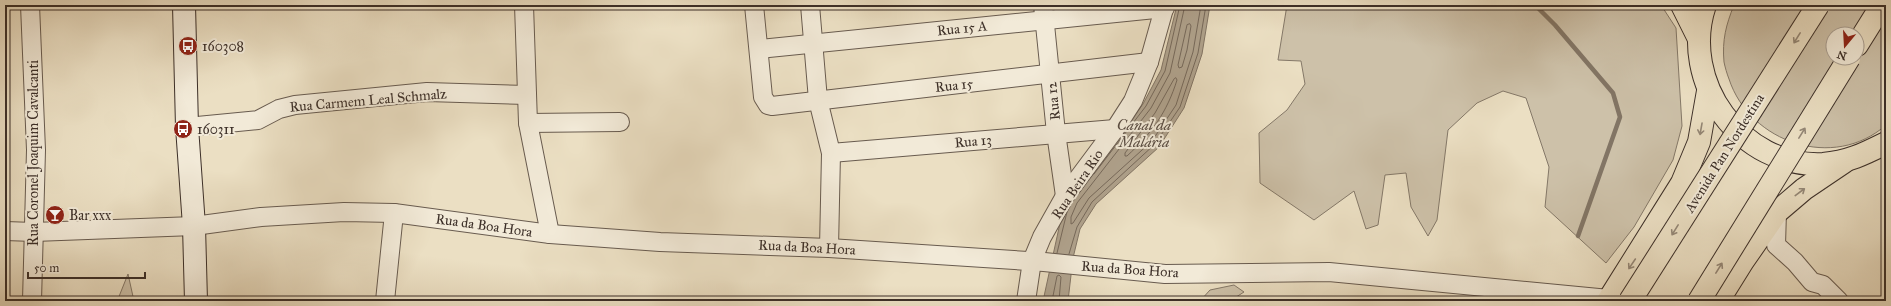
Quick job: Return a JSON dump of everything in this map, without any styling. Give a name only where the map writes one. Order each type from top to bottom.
[{"type":"main road","points":[[184,5],[187,127],[194,226],[196,301]]},
{"type":"main road","points":[[1682,5],[1698,37]]},
{"type":"main road","points":[[1705,5],[1701,16],[1698,37],[1702,74],[1708,91],[1720,112],[1735,130],[1759,147],[1775,155],[1798,162],[1822,164],[1886,156]]},
{"type":"main road","name":"Avenida Pan Nordestina","points":[[1630,301],[1818,5]]},
{"type":"main road","points":[[1865,32],[1882,5]]},
{"type":"main road","points":[[1699,301],[1844,66]]},
{"type":"main road","name":"Avenida Pan Nordestina","points":[[1608,300],[1682,183],[1699,142],[1708,91]]},
{"type":"main road","points":[[1718,301],[1776,212],[1804,189],[1853,159],[1886,143]]},
{"type":"street","name":"Rua Coronel Joaquim Cavalcanti","points":[[30,5],[36,150],[32,301]]},
{"type":"street","points":[[524,5],[528,123],[550,234]]},
{"type":"street","points":[[754,5],[760,49]]},
{"type":"street","points":[[810,5],[818,100],[831,153],[829,248]]},
{"type":"street","name":"Rua 15 A","points":[[760,49],[814,44],[1044,12],[1165,7]]},
{"type":"street","name":"Rua Beira Rio","points":[[1026,301],[1038,262],[1042,237],[1065,196],[1115,129],[1133,101],[1149,62],[1165,7]]},
{"type":"street","name":"Rua 12","points":[[1044,12],[1056,133],[1065,196]]},
{"type":"street","name":"Rua 15","points":[[760,49],[763,97],[768,105],[772,106],[1149,62]]},
{"type":"street","name":"Rua Carmem Leal Schmalz","points":[[187,127],[258,120],[279,108],[295,105],[426,92],[527,95]]},
{"type":"street","points":[[528,123],[620,122]]},
{"type":"street","name":"Rua 13","points":[[831,153],[1115,129]]},
{"type":"street","name":"Rua da Boa Hora","points":[[5,231],[34,232],[194,226],[261,217],[344,212],[394,213],[550,234],[660,242],[829,248],[1038,262],[1166,274],[1329,272],[1608,300]]},
{"type":"street","points":[[1776,212],[1776,245],[1795,262],[1812,282],[1823,285],[1839,301]]},
{"type":"street","points":[[385,301],[394,213]]},
{"type":"shaded area","points":[[1287,5],[1661,5],[1676,28],[1682,126],[1673,160],[1634,227],[1606,263],[1545,207],[1549,167],[1526,98],[1503,91],[1477,103],[1448,130],[1437,220],[1428,236],[1411,207],[1406,173],[1385,175],[1378,225],[1366,229],[1354,191],[1314,220],[1260,183],[1259,133],[1287,110],[1305,84],[1301,61],[1278,60]]},
{"type":"shaded area","points":[[1734,5],[1886,5],[1886,125],[1865,139],[1842,146],[1819,148],[1796,143],[1774,134],[1755,120],[1740,101],[1728,77],[1724,62],[1725,33]]},
{"type":"shaded area","points":[[128,274],[134,301],[116,301],[118,299]]},
{"type":"shaded area","points":[[1234,285],[1244,292],[1233,299],[1220,298],[1212,301],[1200,301],[1210,290]]},
{"type":"water","name":"Canal da Malária","points":[[1177,5],[1210,5],[1202,54],[1184,108],[1159,147],[1096,204],[1080,229],[1073,258],[1068,301],[1043,301],[1062,214],[1143,104],[1161,70]]},
{"type":"waterway","points":[[1535,5],[1555,25],[1613,93],[1620,117],[1578,236]]},
{"type":"place","name":"160308","points":[[188,46]]},
{"type":"place","name":"160311","points":[[183,129]]},
{"type":"place","name":"Bar xxx","points":[[55,215]]}]
